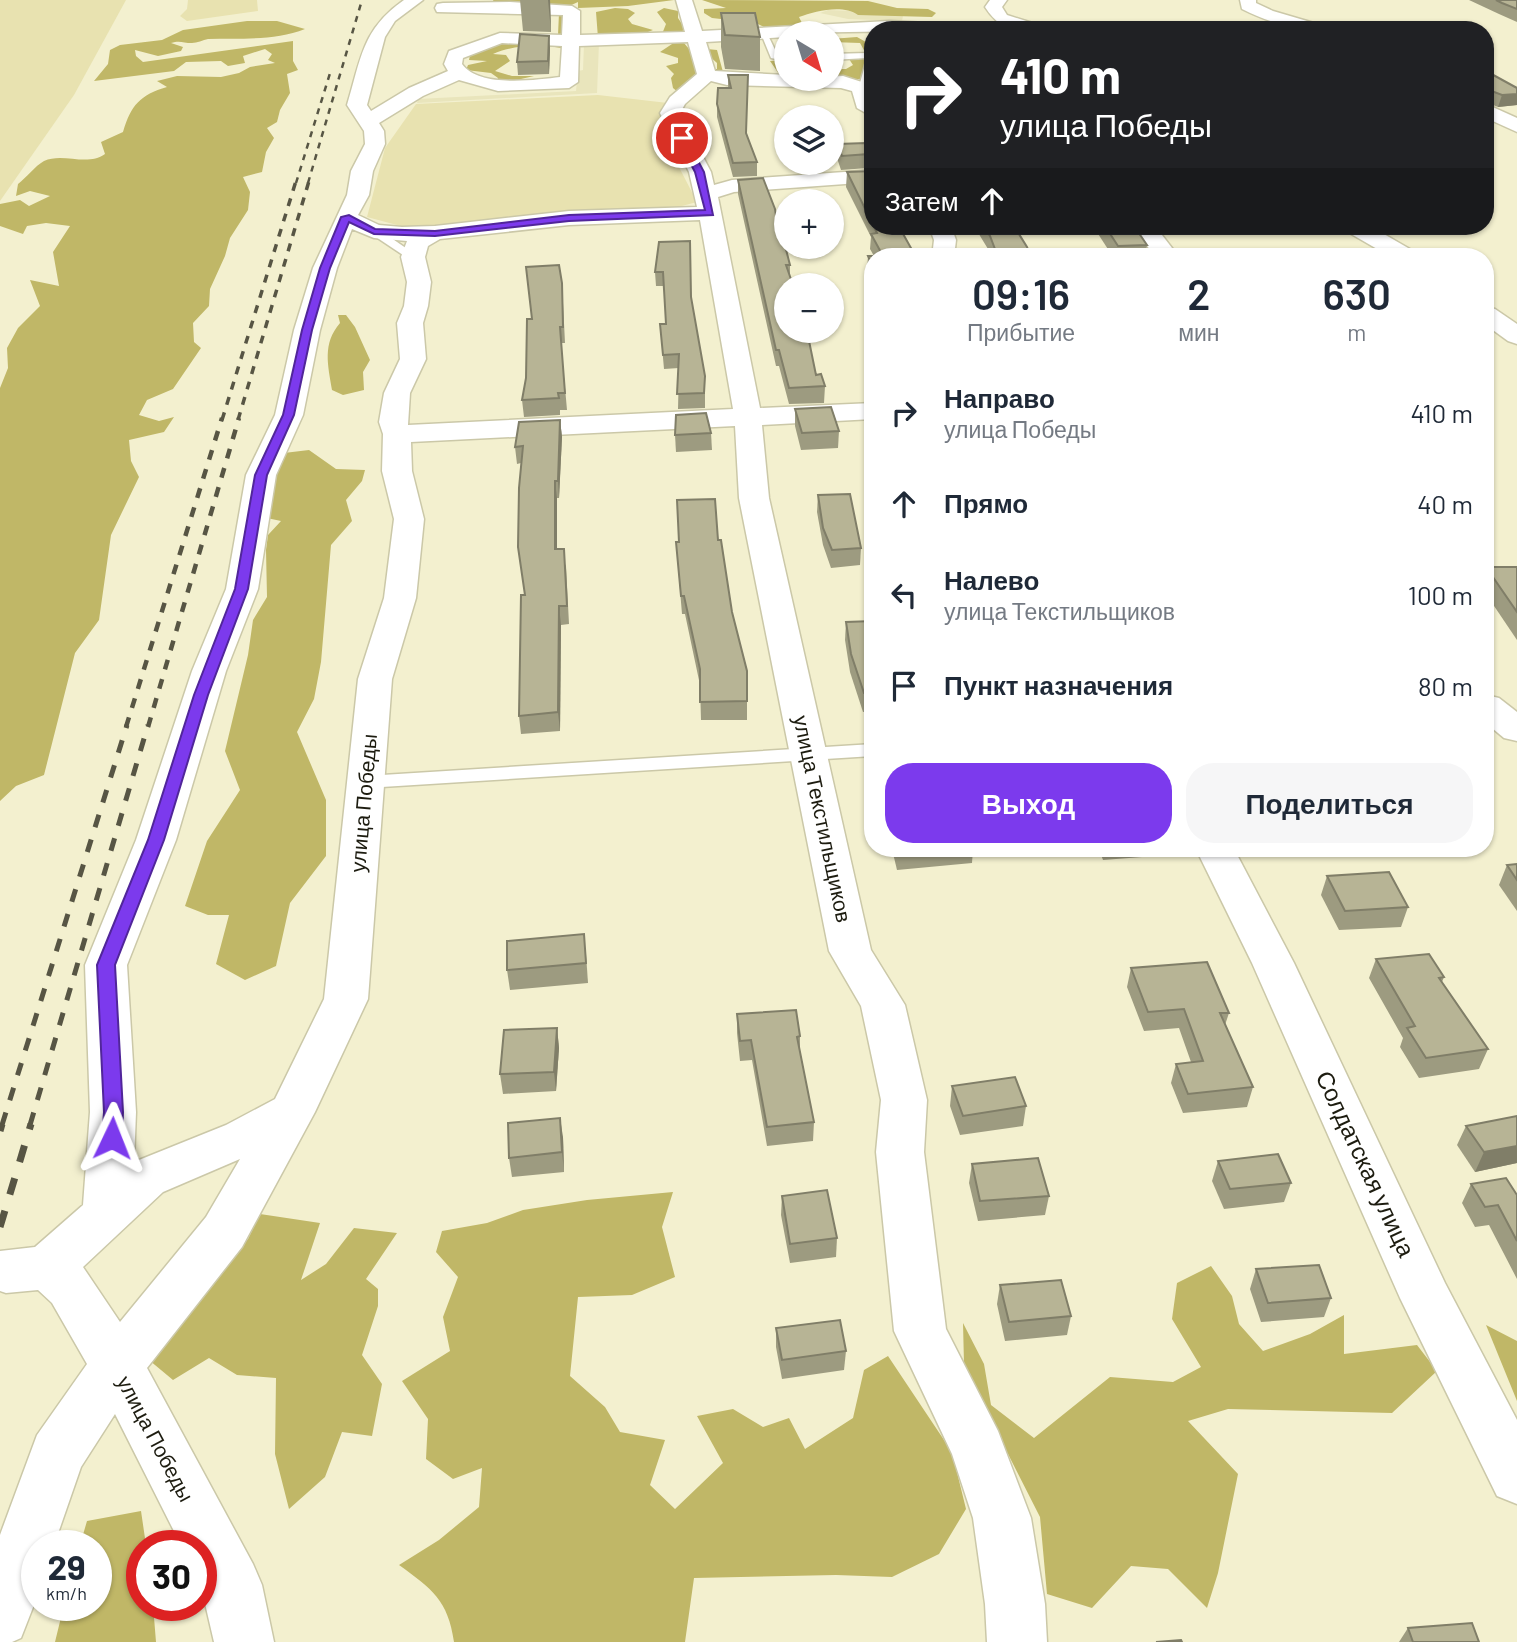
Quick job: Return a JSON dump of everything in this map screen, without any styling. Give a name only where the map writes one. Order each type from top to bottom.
[{"type":"street","points":[[684,0],[707,75],[727,79],[843,82],[861,88],[864,104]]},
{"type":"street","points":[[999,0],[993,7],[1001,19],[1008,21]]},
{"type":"street","points":[[1248,0],[1248,5],[1267,15],[1287,21]]},
{"type":"street","points":[[1255,0],[1279,0]]},
{"type":"street","points":[[107,1215],[113,1112],[106,965],[156,840],[201,695],[242,589],[261,475],[289,415],[307,330],[325,268],[360,224],[358,195],[362,171],[375,144],[374,131],[357,105],[376,37],[389,18],[415,1],[459,12],[500,38]]},
{"type":"street","points":[[443,8],[510,7],[572,11],[571,41],[569,82],[498,85],[481,83],[459,73],[453,64],[455,55],[500,38],[571,41],[864,27]]},
{"type":"street","points":[[368,121],[416,92],[459,73]]},
{"type":"street","name":"улица Текстильщиков","points":[[707,75],[677,101],[670,113],[700,172],[708,203],[748,418],[754,498],[850,951],[883,1005],[904,1100],[900,1152],[920,1331],[978,1449],[1002,1518],[1015,1604],[1017,1642]]},
{"type":"street","points":[[1494,112],[1517,111]]},
{"type":"street","points":[[1494,115],[1517,126]]},
{"type":"street","points":[[360,224],[424,245],[569,218],[708,203],[732,186],[864,177]]},
{"type":"street","points":[[1369,235],[1392,248]]},
{"type":"street","name":"улица Победы","points":[[244,1642],[232,1586],[117,1365],[224,1232],[292,1112],[346,999],[374,679],[400,598],[410,519],[397,471],[397,434],[393,422],[397,393],[413,359],[410,323],[416,306],[424,245]]},
{"type":"street","points":[[397,434],[864,412]]},
{"type":"street","points":[[1494,712],[1517,730]]},
{"type":"street","name":"Солдатская улица","points":[[1219,857],[1273,963],[1426,1298],[1517,1477]]},
{"type":"street","points":[[0,1617],[57,1454],[117,1365],[69,1287],[27,1269],[107,1215],[146,1178],[243,1138],[292,1112]]},
{"type":"lane","points":[[763,33],[774,56]]},
{"type":"lane","points":[[844,55],[864,52]]},
{"type":"lane","points":[[861,88],[864,78]]},
{"type":"lane","points":[[360,224],[424,245]]},
{"type":"lane","points":[[366,782],[864,750]]},
{"type":"shaded area","points":[[0,0],[126,0],[74,95],[0,201]]},
{"type":"shaded area","points":[[188,0],[257,0],[258,11],[187,21],[180,16],[187,9]]},
{"type":"shaded area","points":[[493,0],[674,0],[628,6],[578,8],[578,2],[567,7],[495,5]]},
{"type":"shaded area","points":[[702,0],[868,1],[897,8],[928,9],[936,13],[932,17],[858,15],[845,10],[829,10],[799,17],[801,21],[774,21],[774,30],[770,30],[756,23],[712,18],[704,13],[704,9],[726,8]]},
{"type":"shaded area","points":[[615,8],[628,9],[635,13],[628,19],[632,24],[653,30],[643,34],[598,38],[596,12]]},
{"type":"shaded area","points":[[664,8],[678,11],[678,18],[684,27],[681,36],[662,34],[666,24],[657,12]]},
{"type":"shaded area","points":[[828,10],[903,16],[902,21],[848,19],[820,13]]},
{"type":"shaded area","points":[[559,13],[567,14],[564,45],[561,48],[526,46],[493,54],[506,55],[510,61],[495,71],[512,76],[534,76],[521,79],[520,83],[497,81],[498,78],[491,73],[466,70],[468,65],[487,61],[469,60],[470,55],[501,42],[558,35]]},
{"type":"shaded area","points":[[247,21],[277,21],[305,29],[270,37],[174,42],[171,43],[183,47],[181,51],[158,56],[135,50],[136,56],[143,62],[293,41],[293,61],[298,70],[287,74],[290,93],[280,110],[277,122],[267,128],[274,138],[266,152],[262,172],[243,177],[250,192],[248,210],[230,238],[210,289],[209,306],[193,323],[194,342],[201,348],[173,389],[147,400],[139,415],[159,421],[174,417],[164,432],[129,440],[131,461],[139,477],[111,535],[99,620],[75,653],[44,775],[16,786],[0,801],[0,388],[8,368],[7,348],[18,328],[40,306],[30,280],[59,286],[53,252],[70,226],[46,223],[27,226],[23,234],[0,226],[0,204],[20,200],[29,206],[50,196],[30,191],[16,196],[18,184],[44,161],[59,158],[83,160],[105,154],[101,142],[123,132],[129,115],[138,102],[167,87],[157,81],[177,76],[221,77],[250,67],[275,63],[268,60],[272,54],[265,49],[243,56],[245,63],[228,66],[221,61],[186,62],[174,71],[94,81],[108,64],[110,50],[120,45],[162,40],[183,30]]},
{"type":"shaded area","points":[[857,37],[864,41],[864,50],[860,43],[844,42],[844,38]]},
{"type":"shaded area","points":[[675,42],[684,43],[694,55],[712,69],[717,69],[717,63],[708,55],[707,49],[717,50],[723,72],[774,74],[774,78],[701,75],[679,93],[673,88],[671,78],[674,74],[666,66],[678,63],[678,58],[660,52]]},
{"type":"shaded area","points":[[599,43],[597,93],[417,103],[418,99],[576,91],[578,71],[583,70],[584,44]]},
{"type":"shaded area","points":[[864,52],[864,79],[844,79],[844,69],[853,65],[849,59]]},
{"type":"shaded area","points":[[598,95],[668,103],[665,140],[697,202],[678,207],[535,216],[412,229],[367,217],[385,148],[416,104]]},
{"type":"shaded area","points":[[338,315],[346,315],[355,327],[370,360],[363,372],[364,390],[343,395],[332,390],[328,363],[331,339],[340,323]]},
{"type":"shaded area","points":[[309,450],[336,469],[365,470],[362,481],[346,500],[352,521],[331,545],[321,662],[314,699],[297,732],[326,800],[326,856],[290,903],[276,966],[245,980],[216,964],[229,915],[208,915],[185,906],[207,841],[240,790],[225,751],[248,655],[253,620],[267,597],[268,535],[281,521],[262,517],[284,453]]},
{"type":"shaded area","points":[[673,1192],[662,1227],[675,1277],[632,1295],[578,1297],[570,1376],[605,1407],[620,1432],[665,1440],[650,1485],[675,1509],[723,1463],[697,1416],[733,1409],[763,1427],[789,1418],[805,1449],[853,1418],[864,1370],[888,1356],[952,1452],[966,1509],[939,1554],[892,1577],[836,1575],[694,1578],[685,1642],[454,1642],[448,1616],[437,1597],[399,1565],[439,1540],[479,1507],[482,1468],[453,1479],[426,1459],[428,1419],[402,1381],[450,1351],[443,1317],[458,1277],[436,1252],[442,1231],[487,1223],[523,1210],[587,1200]]},
{"type":"shaded area","points":[[260,1214],[320,1223],[301,1280],[326,1264],[354,1228],[397,1233],[366,1279],[378,1289],[378,1306],[362,1355],[382,1384],[372,1436],[342,1432],[325,1477],[289,1509],[275,1454],[276,1378],[237,1375],[209,1358],[173,1380],[149,1360],[199,1289],[248,1239]]},
{"type":"shaded area","points":[[1211,1266],[1232,1296],[1239,1324],[1263,1351],[1310,1334],[1344,1315],[1344,1354],[1417,1345],[1437,1371],[1392,1413],[1228,1409],[1188,1421],[1238,1474],[1218,1573],[1207,1608],[1168,1569],[1131,1566],[1092,1608],[1047,1594],[1040,1517],[1008,1454],[976,1411],[964,1364],[963,1323],[984,1364],[991,1405],[1034,1438],[1110,1377],[1173,1382],[1201,1367],[1172,1319],[1177,1283]]},
{"type":"shaded area","points":[[1486,1325],[1517,1341],[1517,1401]]},
{"type":"shaded area","points":[[141,1511],[144,1530],[126,1530],[126,1621],[154,1621],[156,1642],[55,1642],[60,1621],[112,1621],[112,1530],[84,1530],[87,1521]]},
{"type":"building","points":[[1496,0],[1517,0],[1517,9],[1502,3]]},
{"type":"building","points":[[721,13],[755,13],[760,37],[725,35]]},
{"type":"building","points":[[520,34],[549,36],[548,61],[517,62]]},
{"type":"building","points":[[728,75],[748,75],[746,133],[757,162],[733,163],[717,104],[718,88],[731,88]]},
{"type":"building","points":[[1494,75],[1517,88],[1517,94],[1502,95],[1494,92]]},
{"type":"building","points":[[864,143],[864,154],[844,156],[844,144]]},
{"type":"building","points":[[864,171],[864,207],[847,172]]},
{"type":"building","points":[[763,178],[774,206],[774,259],[788,259],[790,265],[786,265],[789,273],[774,273],[774,341],[738,180]]},
{"type":"building","points":[[872,235],[904,235],[911,248],[879,248]]},
{"type":"building","points":[[1020,235],[1027,248],[995,248],[990,236]]},
{"type":"building","points":[[1111,235],[1140,235],[1147,245],[1118,246]]},
{"type":"building","points":[[690,241],[691,297],[705,376],[704,393],[677,394],[679,354],[663,355],[660,324],[666,324],[663,272],[655,272],[659,242]]},
{"type":"building","points":[[559,265],[562,283],[563,327],[560,327],[565,393],[558,393],[559,398],[522,400],[526,378],[527,319],[532,319],[526,267]]},
{"type":"building","points":[[774,343],[809,343],[816,375],[821,374],[825,386],[789,388],[779,350],[776,350]]},
{"type":"building","points":[[831,407],[839,431],[802,433],[795,409]]},
{"type":"building","points":[[706,413],[711,433],[675,435],[676,415]]},
{"type":"building","points":[[560,420],[558,481],[555,481],[555,549],[564,549],[567,606],[559,606],[558,712],[519,716],[521,595],[525,595],[518,547],[523,446],[515,447],[519,422]]},
{"type":"building","points":[[850,494],[861,548],[832,550],[823,528],[818,495]]},
{"type":"building","points":[[715,499],[718,540],[721,540],[732,612],[747,671],[747,701],[700,702],[700,669],[684,596],[681,596],[676,542],[679,542],[677,500]]},
{"type":"building","points":[[1494,567],[1517,567],[1517,612],[1494,579]]},
{"type":"building","points":[[864,621],[864,693],[851,654],[846,622]]},
{"type":"building","points":[[1517,864],[1517,880],[1507,865]]},
{"type":"building","points":[[1389,872],[1408,907],[1345,911],[1327,876]]},
{"type":"building","points":[[584,934],[586,963],[507,970],[507,941]]},
{"type":"building","points":[[1429,954],[1444,977],[1439,978],[1488,1049],[1426,1058],[1407,1028],[1415,1026],[1376,959]]},
{"type":"building","points":[[1207,962],[1229,1013],[1220,1013],[1253,1087],[1188,1094],[1176,1064],[1203,1061],[1184,1009],[1148,1012],[1131,968]]},
{"type":"building","points":[[796,1010],[800,1036],[797,1037],[814,1122],[767,1127],[751,1040],[740,1041],[737,1014]]},
{"type":"building","points":[[557,1028],[554,1072],[500,1074],[504,1030]]},
{"type":"building","points":[[1015,1077],[1026,1106],[963,1116],[952,1086]]},
{"type":"building","points":[[1517,1116],[1517,1146],[1484,1152],[1466,1126]]},
{"type":"building","points":[[560,1118],[562,1152],[509,1158],[508,1123]]},
{"type":"building","points":[[1278,1154],[1291,1183],[1230,1189],[1218,1161]]},
{"type":"building","points":[[1038,1158],[1049,1196],[980,1201],[972,1164]]},
{"type":"building","points":[[1506,1178],[1517,1195],[1517,1241],[1498,1205],[1485,1207],[1471,1184]]},
{"type":"building","points":[[827,1190],[837,1238],[790,1244],[782,1196]]},
{"type":"building","points":[[1319,1265],[1331,1298],[1268,1303],[1256,1269]]},
{"type":"building","points":[[1061,1280],[1071,1316],[1009,1322],[1000,1285]]},
{"type":"building","points":[[840,1320],[846,1351],[782,1360],[776,1328]]},
{"type":"building","points":[[1472,1623],[1479,1642],[1413,1642],[1408,1628]]},
{"type":"railway","points":[[308,183],[362,0]]},
{"type":"railway","points":[[296,183],[331,70]]},
{"type":"railway","points":[[222,420],[296,181]]},
{"type":"railway","points":[[238,420],[309,181]]},
{"type":"railway","points":[[126,727],[222,418]]},
{"type":"railway","points":[[148,727],[239,418]]},
{"type":"railway","points":[[2,1125],[127,725]]},
{"type":"railway","points":[[30,1125],[148,725]]},
{"type":"railway","points":[[0,1131],[2,1124]]},
{"type":"railway","points":[[0,1227],[31,1124]]},
{"type":"route","points":[[112,1138],[106,965],[156,840],[209,671],[242,589],[261,475],[289,415],[307,330],[325,268],[346,217],[374,231],[402,234],[435,233],[569,218],[710,213],[700,172],[682,138]]}]
